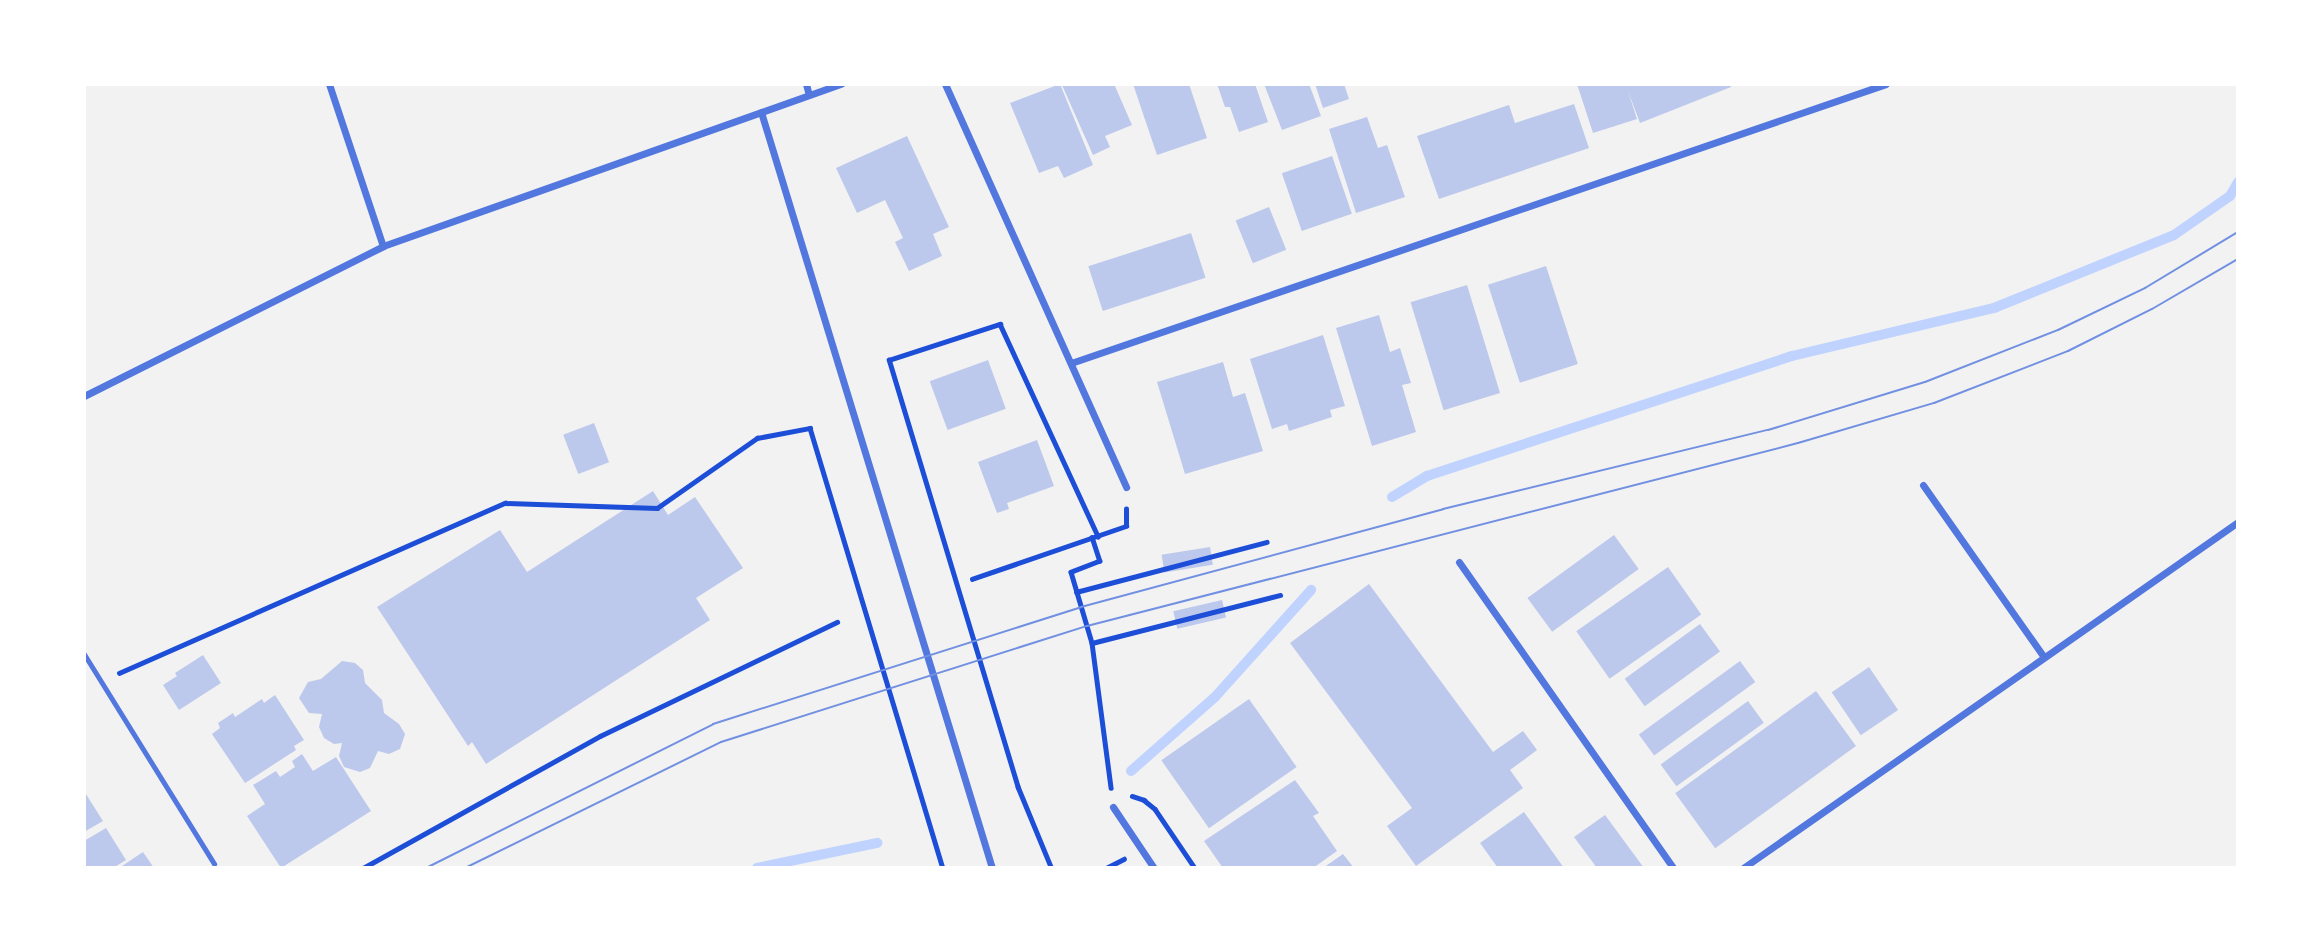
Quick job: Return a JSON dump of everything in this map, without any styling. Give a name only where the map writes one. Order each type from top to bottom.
[{"type":"street","points":[[329,84],[383,246]]},
{"type":"street","points":[[806,84],[809,95]]},
{"type":"street","points":[[84,397],[383,246],[841,84]]},
{"type":"street","points":[[945,84],[1126,487]]},
{"type":"street","points":[[1071,363],[1886,84]]},
{"type":"street","points":[[761,112],[992,868]]},
{"type":"street","points":[[1923,485],[2045,657]]},
{"type":"street","points":[[1743,868],[2238,522]]},
{"type":"street","points":[[1459,562],[1673,868]]},
{"type":"street","points":[[1113,807],[1154,868]]},
{"type":"lane","points":[[84,654],[214,864]]},
{"type":"path","points":[[1051,868],[1018,788],[889,360],[1000,324],[1098,536]]},
{"type":"path","points":[[102,680],[505,503],[657,508],[757,438],[810,428],[943,868]]},
{"type":"path","points":[[972,579],[1125,526],[1126,487]]},
{"type":"path","points":[[1092,537],[1100,561],[1071,572],[1092,643],[1113,807]]},
{"type":"path","points":[[1076,592],[1267,542]]},
{"type":"path","points":[[1092,643],[1280,594]]},
{"type":"path","points":[[363,868],[600,736],[838,622]]},
{"type":"path","points":[[1106,868],[1129,857]]},
{"type":"building","points":[[1060,84],[1093,165],[1064,178],[1058,166],[1039,173],[1010,103]]},
{"type":"building","points":[[1114,84],[1132,125],[1105,136],[1110,147],[1093,155],[1062,85]]},
{"type":"building","points":[[1133,84],[1189,84],[1207,138],[1157,155]]},
{"type":"building","points":[[1217,84],[1255,84],[1268,122],[1239,132],[1230,107],[1225,107]]},
{"type":"building","points":[[1264,84],[1309,84],[1321,116],[1282,130]]},
{"type":"building","points":[[1315,84],[1344,84],[1349,99],[1323,108]]},
{"type":"building","points":[[1577,84],[1730,84],[1731,87],[1640,123],[1628,91],[1637,119],[1593,133]]},
{"type":"building","points":[[1574,104],[1589,148],[1439,199],[1417,136],[1509,105],[1515,123]]},
{"type":"building","points":[[1367,117],[1378,148],[1387,145],[1405,197],[1356,213],[1329,129]]},
{"type":"building","points":[[907,136],[949,227],[933,234],[942,256],[909,271],[895,242],[903,238],[885,200],[857,213],[836,168]]},
{"type":"building","points":[[1332,156],[1352,214],[1302,231],[1282,173]]},
{"type":"building","points":[[1269,207],[1286,250],[1253,263],[1236,220]]},
{"type":"building","points":[[1191,233],[1206,278],[1103,311],[1088,266]]},
{"type":"building","points":[[1546,266],[1578,364],[1520,383],[1488,285]]},
{"type":"building","points":[[1467,285],[1500,393],[1444,410],[1411,302]]},
{"type":"building","points":[[1379,315],[1390,352],[1400,348],[1411,383],[1402,385],[1416,432],[1372,446],[1336,328]]},
{"type":"building","points":[[1323,335],[1345,406],[1330,410],[1332,417],[1289,431],[1287,424],[1272,429],[1250,359]]},
{"type":"building","points":[[988,360],[1006,409],[948,430],[930,381]]},
{"type":"building","points":[[1223,362],[1233,397],[1245,393],[1263,451],[1185,474],[1157,382]]},
{"type":"building","points":[[594,423],[609,462],[578,474],[563,435]]},
{"type":"building","points":[[1037,440],[1054,486],[1007,503],[1009,509],[997,513],[978,462]]},
{"type":"building","points":[[653,491],[668,515],[695,497],[743,568],[696,598],[710,620],[486,764],[472,742],[468,746],[377,607],[500,530],[527,572]]},
{"type":"building","points":[[1614,535],[1639,569],[1552,632],[1527,598]]},
{"type":"building","points":[[1210,547],[1213,565],[1164,572],[1162,555]]},
{"type":"building","points":[[1668,567],[1701,615],[1610,679],[1576,631]]},
{"type":"building","points":[[1369,584],[1493,752],[1523,731],[1537,750],[1510,770],[1523,788],[1416,866],[1387,826],[1412,808],[1290,643]]},
{"type":"building","points":[[1222,600],[1226,618],[1177,629],[1173,611]]},
{"type":"building","points":[[1700,624],[1720,652],[1645,706],[1625,679]]},
{"type":"building","points":[[203,655],[221,683],[179,710],[163,685],[177,676],[175,673]]},
{"type":"building","points":[[342,661],[355,663],[363,670],[365,683],[382,700],[384,713],[399,724],[405,734],[400,749],[389,754],[378,751],[370,768],[360,772],[344,767],[339,756],[342,743],[334,744],[324,738],[319,727],[322,714],[309,713],[299,698],[308,682],[321,679]]},
{"type":"building","points":[[1740,661],[1755,682],[1654,756],[1639,734]]},
{"type":"building","points":[[1869,667],[1898,710],[1861,735],[1832,692]]},
{"type":"building","points":[[1816,691],[1856,746],[1715,848],[1675,793]]},
{"type":"building","points":[[275,695],[304,740],[294,746],[296,750],[245,783],[212,734],[220,728],[218,723],[233,713],[235,717],[262,699],[264,703]]},
{"type":"building","points":[[1249,699],[1297,767],[1209,828],[1161,760]]},
{"type":"building","points":[[1748,701],[1764,723],[1676,786],[1661,764]]},
{"type":"building","points":[[302,754],[313,771],[336,757],[371,811],[281,868],[247,816],[265,804],[253,785],[276,771],[280,777],[295,767],[292,761]]},
{"type":"building","points":[[1295,780],[1319,813],[1313,816],[1337,851],[1313,868],[1223,868],[1204,841]]},
{"type":"building","points":[[84,791],[103,821],[84,832]]},
{"type":"building","points":[[1524,812],[1564,868],[1498,868],[1480,843]]},
{"type":"building","points":[[1605,815],[1644,868],[1597,868],[1574,837]]},
{"type":"building","points":[[106,828],[126,860],[113,868],[84,868],[84,841]]},
{"type":"building","points":[[143,852],[154,868],[119,868]]},
{"type":"building","points":[[1343,854],[1354,868],[1323,868]]},
{"type":"waterway","points":[[1392,497],[1427,476],[1792,356],[1994,308],[2174,235],[2230,196],[2238,182]]},
{"type":"waterway","points":[[1131,771],[1215,697],[1311,590]]},
{"type":"waterway","points":[[757,868],[877,843]]},
{"type":"tram line","points":[[426,868],[713,724],[1081,607],[1443,509],[1768,430],[1925,382],[2058,330],[2145,288],[2238,232]]},
{"type":"tram line","points":[[465,868],[721,742],[1087,626],[1798,443],[1934,403],[2068,351],[2152,309],[2238,259]]}]
